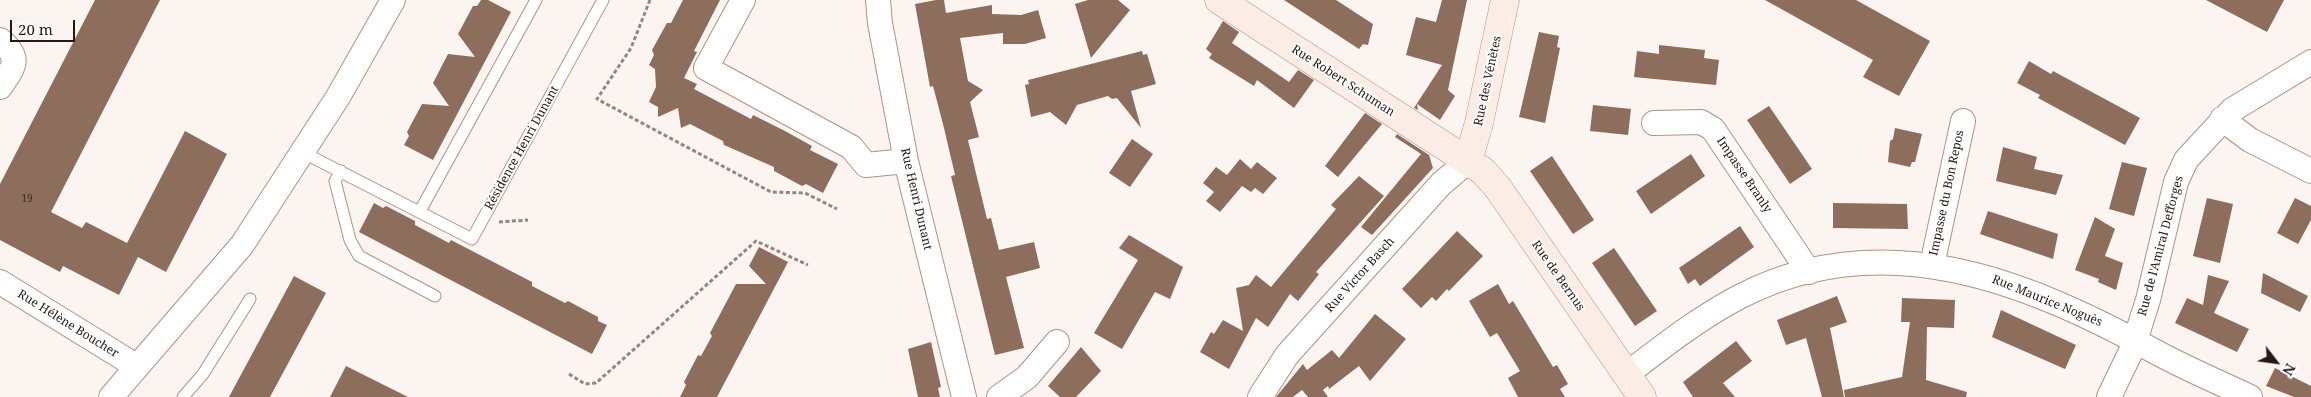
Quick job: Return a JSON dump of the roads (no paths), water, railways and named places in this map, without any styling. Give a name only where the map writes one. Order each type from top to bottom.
[{"type":"street","points":[[111,397],[136,366],[205,291],[242,245],[304,153],[393,0]]},
{"type":"street","points":[[742,0],[706,68],[851,147],[866,165],[906,161]]},
{"type":"street","name":"Rue Henri Dunant","points":[[878,0],[880,23],[906,161],[964,397]]},
{"type":"street","name":"Rue Robert Schuman","points":[[1219,0],[1468,160]]},
{"type":"street","name":"Rue des Vénètes","points":[[1468,160],[1479,123],[1505,0]]},
{"type":"street","points":[[0,40],[10,48],[14,56],[14,66],[0,88]]},
{"type":"street","name":"Rue de l'Amiral Defforges","points":[[2109,397],[2135,339],[2148,300],[2176,182],[2186,160],[2222,119],[2253,96],[2311,62]]},
{"type":"street","points":[[2222,119],[2250,140],[2311,171]]},
{"type":"street","name":"Impasse du Bon Repos","points":[[1932,265],[1963,121]]},
{"type":"street","name":"Impasse Branly","points":[[1654,123],[1701,122],[1713,129],[1808,272]]},
{"type":"street","name":"Rue de Bernus","points":[[1468,160],[1483,171],[1498,188],[1642,397]]},
{"type":"street","name":"Rue Victor Basch","points":[[1260,397],[1287,355],[1441,184],[1468,160]]},
{"type":"street","name":"Rue Maurice Noguès","points":[[1627,374],[1676,337],[1739,297],[1783,278],[1865,262],[1898,261],[1979,274],[2012,285],[2135,339],[2154,352],[2250,397]]},
{"type":"street","name":"Rue Hélène Boucher","points":[[0,282],[136,366]]},
{"type":"street","points":[[999,397],[1027,377],[1057,342]]},
{"type":"lane","points":[[420,211],[536,0]]},
{"type":"lane","name":"Résidence Henri Dunant","points":[[304,153],[472,239],[598,2]]},
{"type":"lane","points":[[340,171],[335,180],[350,240],[359,256],[435,296]]},
{"type":"lane","points":[[182,397],[203,374],[250,299]]}]
